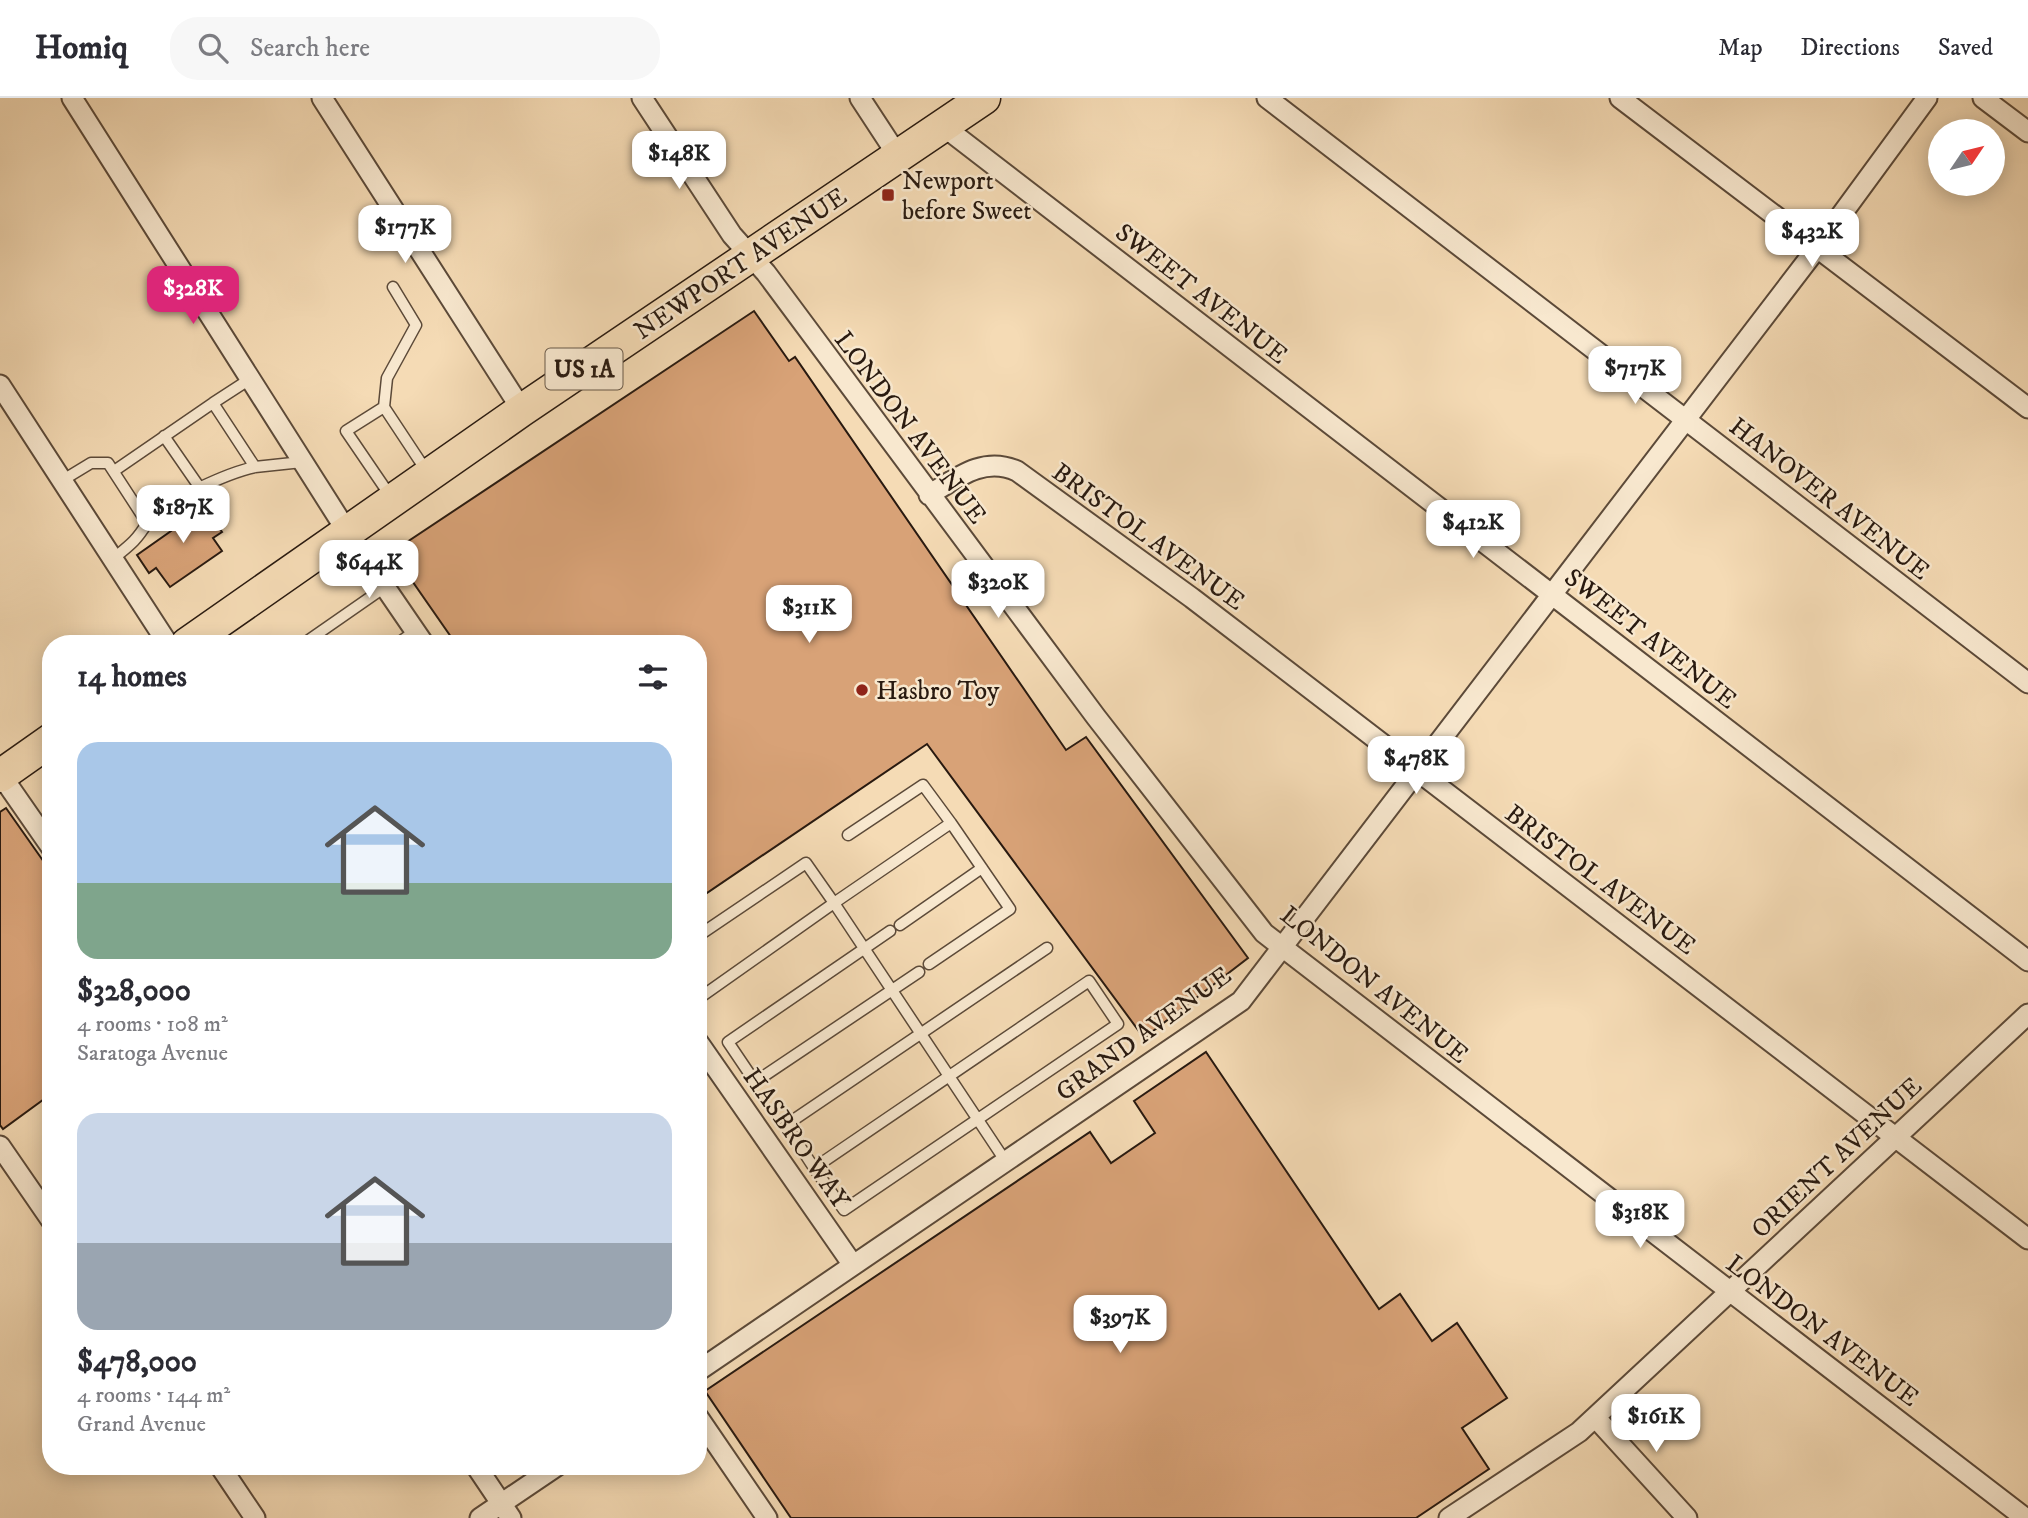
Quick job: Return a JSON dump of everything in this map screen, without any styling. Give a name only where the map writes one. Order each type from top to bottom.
[{"type":"main road","name":"NEWPORT AVENUE","points":[[200,635],[522,410],[984,98]]},
{"type":"main road","points":[[1,776],[42,746]]},
{"type":"street","points":[[72,98],[348,533],[418,635]]},
{"type":"street","points":[[322,98],[522,410]]},
{"type":"street","name":"LONDON AVENUE","points":[[642,98],[732,236],[751,256],[1105,728],[1264,933],[1281,949],[2025,1518]]},
{"type":"street","points":[[860,98],[898,156]]},
{"type":"street","name":"HANOVER AVENUE","points":[[1267,98],[2028,683]]},
{"type":"street","points":[[1620,98],[2028,408]]},
{"type":"street","name":"GRAND AVENUE","points":[[707,1365],[1241,1001],[1684,418],[1817,248],[1927,98]]},
{"type":"street","points":[[1983,98],[2028,132]]},
{"type":"street","name":"SWEET AVENUE","points":[[943,126],[2028,961]]},
{"type":"street","points":[[0,385],[162,635]]},
{"type":"street","name":"BRISTOL AVENUE","points":[[929,495],[978,468],[999,463],[1017,471],[1192,598],[2028,1238]]},
{"type":"street","points":[[1,776],[42,834]]},
{"type":"street","name":"ORIENT AVENUE","points":[[1448,1518],[1578,1432],[2028,1014]]},
{"type":"street","name":"HASBRO WAY","points":[[707,1055],[853,1265]]},
{"type":"street","points":[[0,1146],[42,1207]]},
{"type":"street","points":[[1595,1417],[1687,1518]]},
{"type":"street","points":[[707,1430],[767,1518]]},
{"type":"street","points":[[226,1475],[255,1518]]},
{"type":"street","points":[[482,1475],[506,1511]]},
{"type":"street","points":[[480,1518],[506,1511],[546,1475]]},
{"type":"lane","points":[[393,287],[416,325],[387,378],[384,407],[429,476]]},
{"type":"lane","points":[[114,471],[250,379]]},
{"type":"lane","points":[[213,403],[255,467]]},
{"type":"lane","points":[[384,407],[346,431],[394,501]]},
{"type":"lane","points":[[164,436],[200,488]]},
{"type":"lane","points":[[63,480],[97,461],[108,463],[147,523]]},
{"type":"lane","points":[[114,558],[141,537],[147,523],[188,493],[255,467],[303,462]]},
{"type":"lane","points":[[316,635],[385,587]]},
{"type":"lane","points":[[848,835],[923,785],[1010,909],[929,964]]},
{"type":"lane","points":[[707,993],[951,823]]},
{"type":"lane","points":[[707,930],[806,863],[894,990],[1006,1162]]},
{"type":"lane","points":[[900,925],[982,868]]},
{"type":"lane","points":[[890,931],[728,1042],[755,1082],[919,972]]},
{"type":"lane","points":[[814,1168],[1088,981],[1118,1024],[844,1210],[814,1168],[786,1125],[1047,948]]},
{"type":"building","name":"Hasbro Toy","points":[[754,311],[789,361],[795,357],[1066,750],[1086,737],[1248,958],[1144,1038],[927,744],[707,893],[707,635],[450,635],[392,552]]},
{"type":"building","points":[[198,499],[222,532],[213,538],[222,551],[170,587],[156,568],[149,573],[137,555],[171,531],[165,522]]},
{"type":"building","points":[[6,808],[42,859],[42,1101],[3,1129],[0,1125],[0,812]]},
{"type":"building","points":[[1206,1052],[1379,1309],[1400,1294],[1432,1341],[1457,1323],[1507,1398],[1462,1428],[1489,1469],[1416,1518],[791,1518],[707,1394],[707,1390],[1090,1132],[1111,1163],[1155,1133],[1134,1101]]},
{"type":"place","name":"Newport before Sweet","points":[[888,195]]},
{"type":"place","name":"Hasbro Toy","points":[[862,690]]}]
